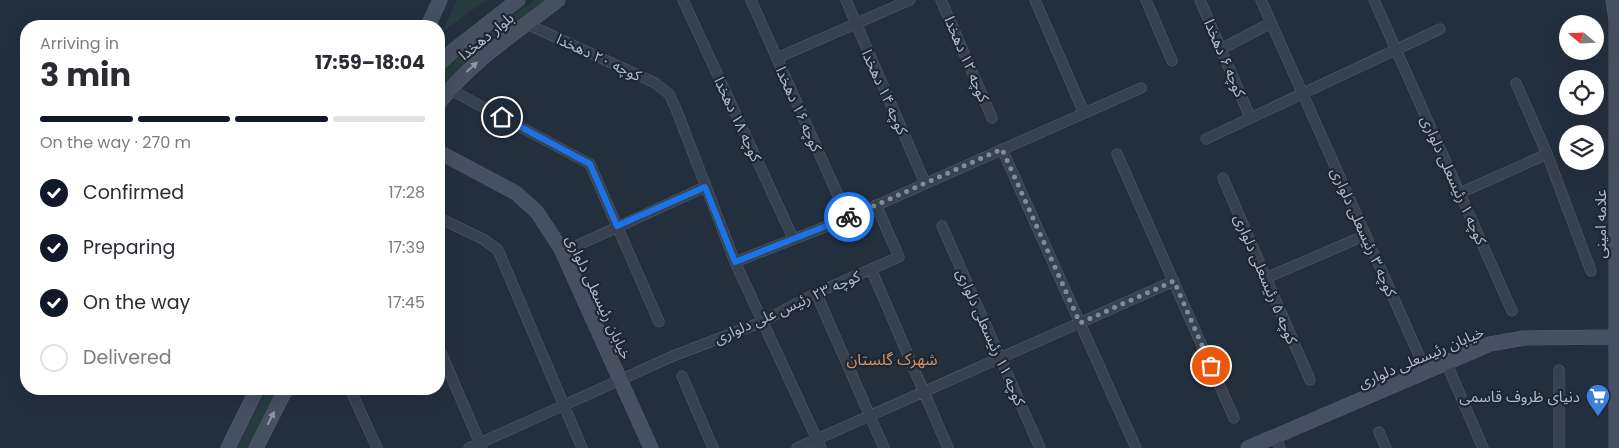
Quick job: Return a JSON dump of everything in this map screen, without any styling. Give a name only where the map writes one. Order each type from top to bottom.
[{"type":"main road","points":[[431,20],[440,0]]},
{"type":"main road","name":"بلوار دهخدا","points":[[445,58],[518,0]]},
{"type":"main road","name":"بلوار دهخدا","points":[[445,95],[474,66],[558,0]]},
{"type":"main road","name":"علامه امینی","points":[[1613,0],[1616,19],[1616,448]]},
{"type":"main road","name":"خیابان رئیسعلی دلواری","points":[[445,155],[516,193],[537,212],[563,252],[651,448]]},
{"type":"main road","name":"خیابان رئیسعلی دلواری","points":[[1248,448],[1277,442],[1426,370],[1490,344],[1524,338],[1616,337]]},
{"type":"main road","points":[[228,448],[254,395]]},
{"type":"main road","points":[[258,446],[283,395]]},
{"type":"street","name":"کوچه ۱۸ دهخدا","points":[[683,0],[793,238]]},
{"type":"street","name":"کوچه ۱۶ دهخدا","points":[[751,0],[848,218]]},
{"type":"street","name":"کوچه ۱۴ دهخدا","points":[[846,0],[925,183]]},
{"type":"street","points":[[776,58],[910,0]]},
{"type":"street","name":"کوچه ۱۲ دهخدا","points":[[941,0],[992,118]]},
{"type":"street","points":[[1035,0],[1084,113]]},
{"type":"street","points":[[1146,0],[1172,61]]},
{"type":"street","name":"کوچه ۶ دهخدا","points":[[1200,0],[1250,117]]},
{"type":"street","name":"کوچه ۳ رئیسعلی دلواری","points":[[1261,0],[1426,370]]},
{"type":"street","name":"کوچه ۱ رئیسعلی دلواری","points":[[1374,0],[1512,311]]},
{"type":"street","name":"کوچه ۲۰ دهخدا","points":[[527,24],[655,83],[669,94],[705,187]]},
{"type":"street","points":[[1221,48],[1267,25]]},
{"type":"street","points":[[1206,138],[1440,29]]},
{"type":"street","points":[[1516,83],[1547,154],[1591,271]]},
{"type":"street","points":[[735,262],[848,218],[1141,88]]},
{"type":"street","points":[[449,89],[590,164],[659,322]]},
{"type":"street","points":[[1002,149],[1136,448]]},
{"type":"street","points":[[1118,154],[1234,418]]},
{"type":"street","points":[[1460,193],[1547,154]]},
{"type":"street","name":"کوچه ۵ رئیسعلی دلواری","points":[[1223,178],[1310,380]]},
{"type":"street","points":[[563,252],[705,187],[735,262],[820,443]]},
{"type":"street","name":"کوچه ۲۳ رئیس علی دلواری","points":[[469,448],[481,446],[564,405],[673,356],[762,322],[816,293],[899,257],[876,206]]},
{"type":"street","points":[[445,221],[483,239],[498,250],[582,448]]},
{"type":"street","name":"کوچه ۱۱ رئیسعلی دلواری","points":[[942,226],[1040,448]]},
{"type":"street","points":[[1266,278],[1366,235]]},
{"type":"street","points":[[871,269],[948,448]]},
{"type":"street","points":[[797,448],[820,443],[870,416],[1174,281]]},
{"type":"street","points":[[816,293],[884,448]]},
{"type":"street","points":[[445,362],[481,446]]},
{"type":"street","points":[[1446,362],[1483,448]]},
{"type":"street","points":[[1559,370],[1559,448]]},
{"type":"street","points":[[682,376],[713,448]]},
{"type":"street","points":[[353,395],[377,448]]},
{"type":"street","points":[[1379,432],[1386,448]]},
{"type":"green space","points":[[457,0],[486,0],[445,30],[445,26]]},
{"type":"green space","points":[[534,0],[549,0],[470,61],[445,85],[445,69],[464,52]]},
{"type":"green space","points":[[264,395],[275,395],[248,448],[237,448]]},
{"type":"way so far","points":[[849,217],[1002,149],[1080,323],[1174,281],[1211,366]]},
{"type":"place","name":"دنیای ظروف قاسمی","points":[[1598,417]]},
{"type":"district","name":"شهرک گلستان","points":[[892,359]]},
{"type":"route","points":[[502,117],[590,164],[617,226],[705,187],[735,262],[849,217]]}]
